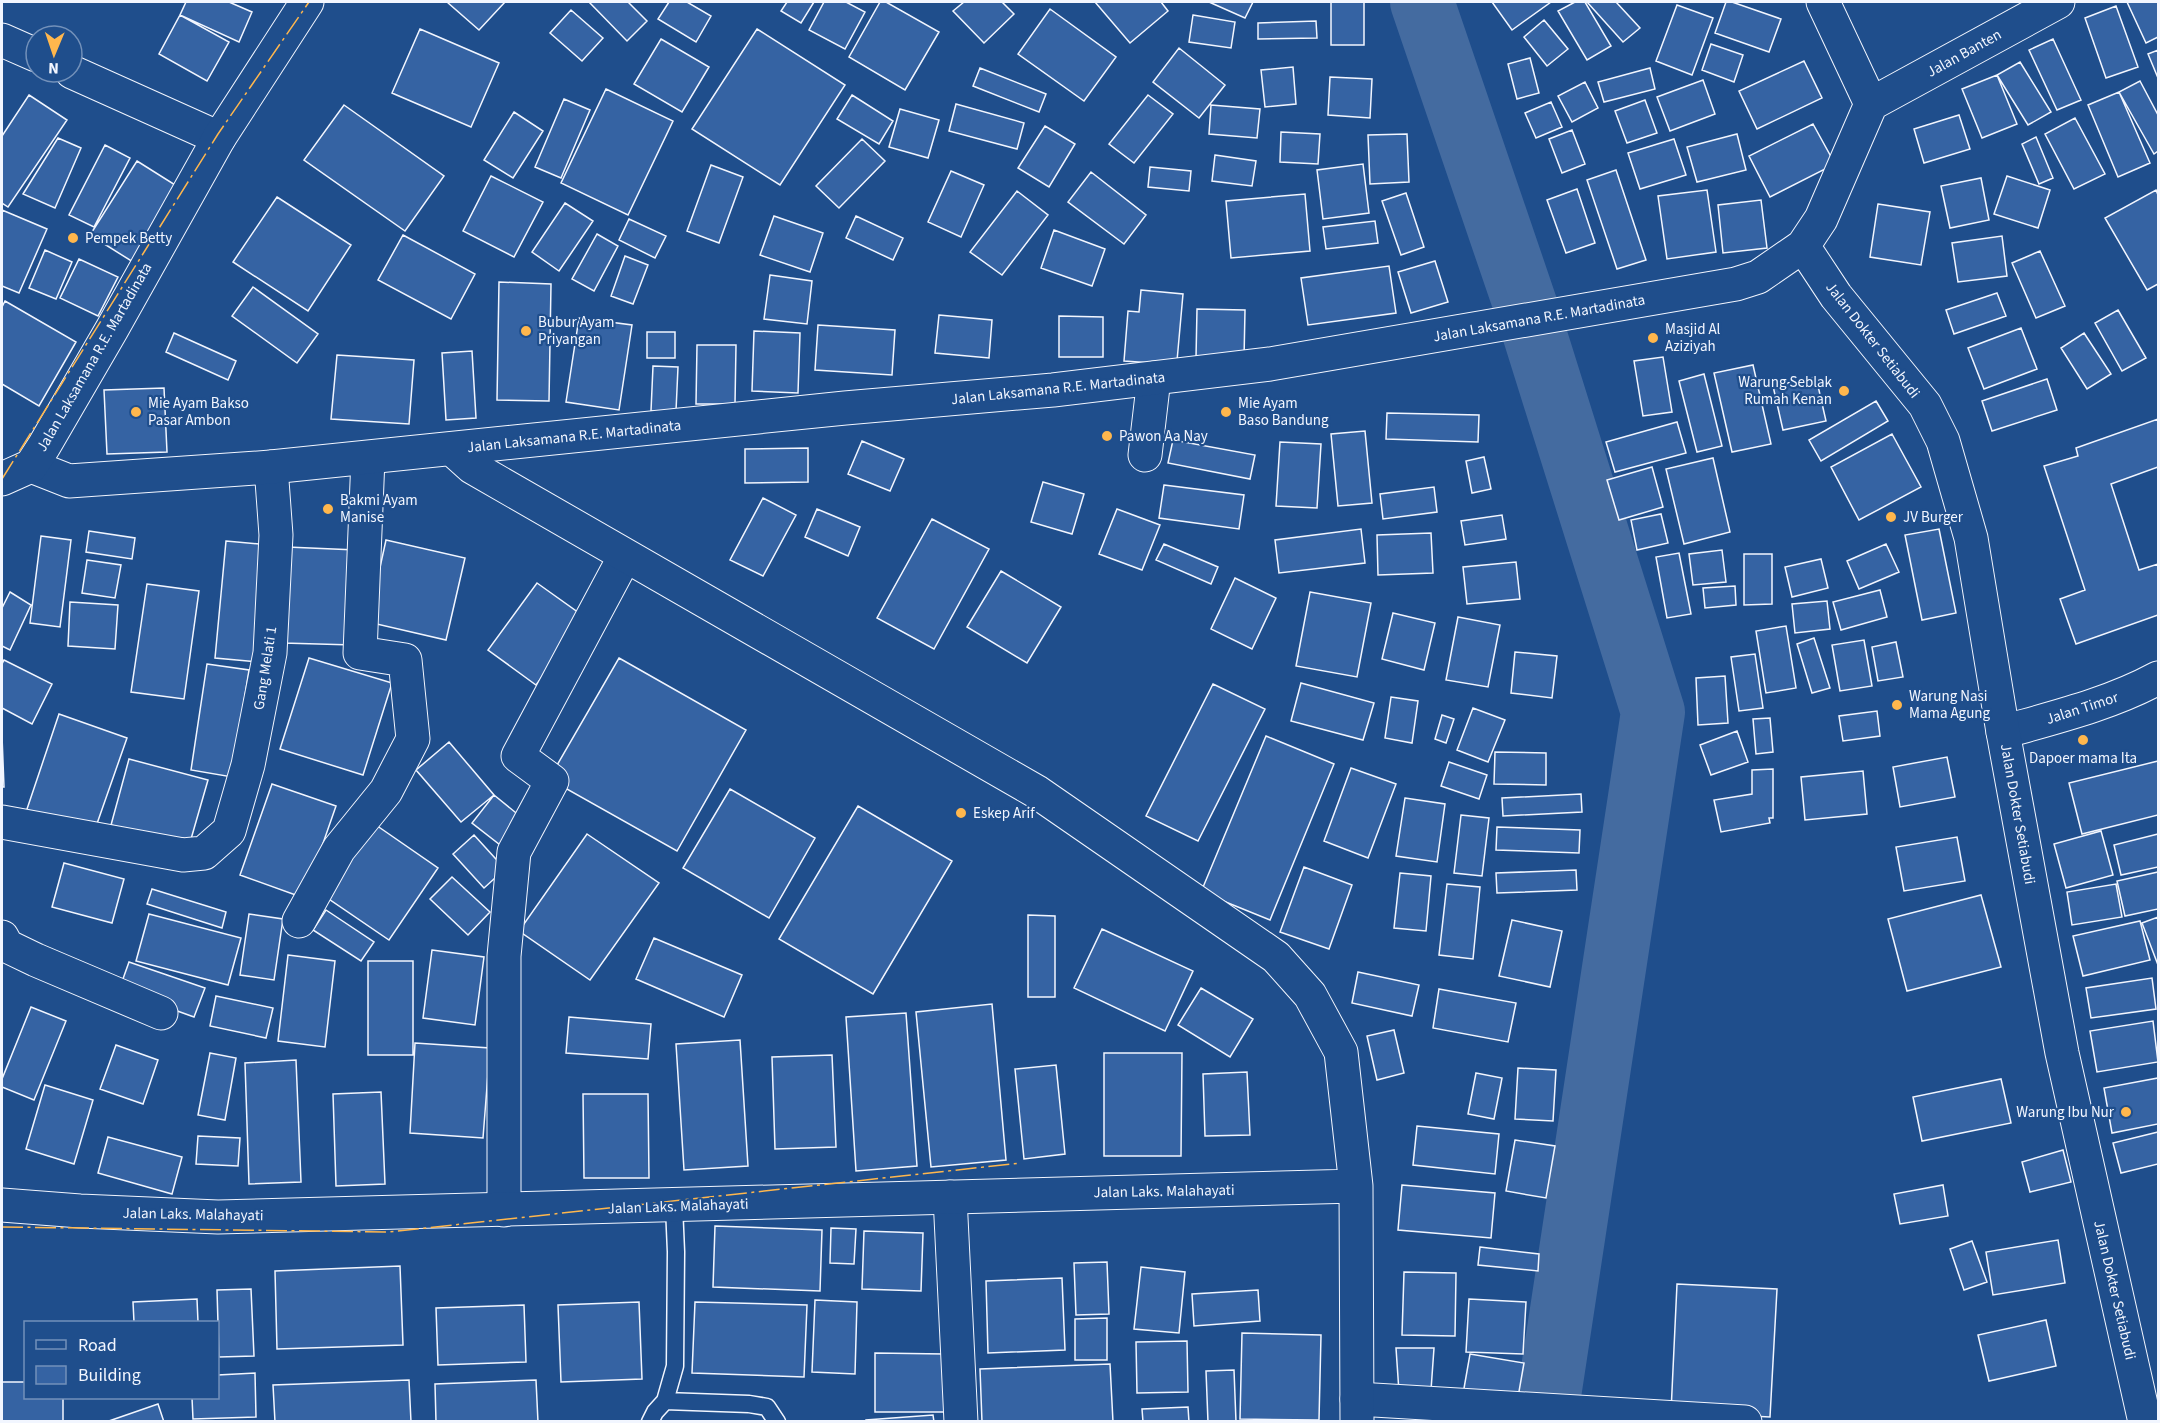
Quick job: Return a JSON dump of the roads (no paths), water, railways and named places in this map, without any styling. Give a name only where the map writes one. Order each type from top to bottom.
[{"type":"street","name":"Jalan Laksamana R.E. Martadinata","points":[[2,479],[31,466],[112,329],[219,138],[307,2]]},
{"type":"street","points":[[1823,2],[1871,104]]},
{"type":"street","name":"Jalan Banten","points":[[1871,104],[2058,2]]},
{"type":"street","points":[[2,40],[24,50]]},
{"type":"street","points":[[84,77],[219,138]]},
{"type":"street","name":"Jalan Laksamana R.E. Martadinata","points":[[31,466],[69,481],[271,467],[845,408],[1053,390],[1270,364],[1746,282],[1764,273],[1803,246],[1821,219],[1871,104]]},
{"type":"street","name":"Jalan Dokter Setiabudi","points":[[1803,246],[1836,296],[1925,405],[1943,441],[1971,538],[2003,732],[2062,1053],[2145,1422]]},
{"type":"street","points":[[1144,455],[1154,378]]},
{"type":"street","points":[[452,449],[472,467],[1037,792],[1276,957],[1310,995],[1341,1052],[1356,1186],[1357,1410],[1485,1406],[1745,1422]]},
{"type":"street","points":[[299,921],[339,849],[386,791],[413,739],[405,660],[360,653],[368,458]]},
{"type":"street","name":"Gang Melati 1","points":[[2,822],[183,855],[204,853],[229,831],[248,765],[270,653],[276,535],[271,467]]},
{"type":"street","points":[[504,1210],[504,956],[514,852],[552,781],[518,756],[625,556]]},
{"type":"street","name":"Jalan Timor","points":[[2003,732],[2099,704],[2158,678]]},
{"type":"street","points":[[2,937],[7,946],[36,960],[161,1013]]},
{"type":"street","name":"Jalan Laks. Malahayati","points":[[2,1205],[218,1217],[1356,1186]]},
{"type":"street","points":[[951,1197],[961,1422]]},
{"type":"lane","points":[[650,1422],[665,1401],[675,1366],[674,1206]]},
{"type":"lane","points":[[665,1401],[749,1404],[766,1407],[777,1422]]},
{"type":"waterway","points":[[1422,2],[1528,313],[1653,712],[1545,1422]]},
{"type":"place","name":"Pempek Betty","points":[[73,238]]},
{"type":"place","name":"Bubur Ayam Priyangan","points":[[526,331]]},
{"type":"place","name":"Masjid Al Aziziyah","points":[[1653,338]]},
{"type":"place","name":"Warung Seblak Rumah Kenan","points":[[1844,391]]},
{"type":"place","name":"Mie Ayam Bakso Pasar Ambon","points":[[136,412]]},
{"type":"place","name":"Mie Ayam Baso Bandung","points":[[1226,412]]},
{"type":"place","name":"Pawon Aa Nay","points":[[1107,436]]},
{"type":"place","name":"Bakmi Ayam Manise","points":[[328,509]]},
{"type":"place","name":"JV Burger","points":[[1891,517]]},
{"type":"place","name":"Warung Nasi Mama Agung","points":[[1897,705]]},
{"type":"place","name":"Dapoer mama Ita","points":[[2083,740]]},
{"type":"place","name":"Eskep Arif","points":[[961,813]]},
{"type":"place","name":"Warung Ibu Nur","points":[[2126,1112]]}]
